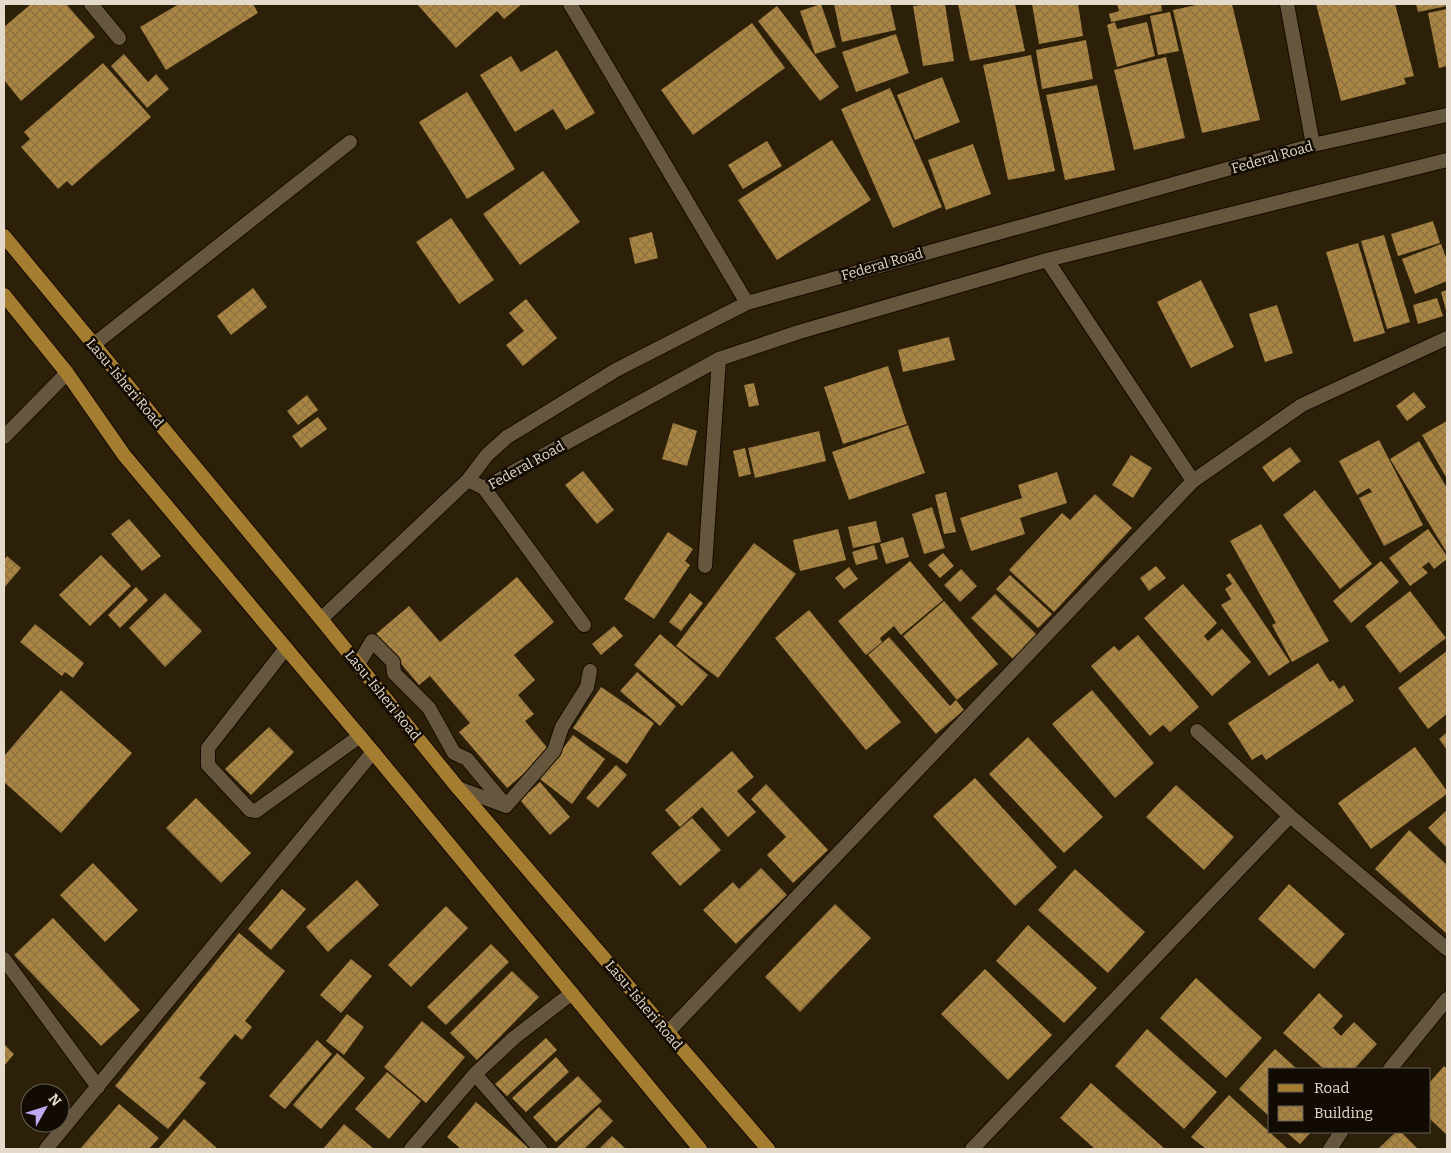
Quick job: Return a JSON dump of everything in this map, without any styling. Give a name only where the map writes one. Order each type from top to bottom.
[{"type":"main road","name":"Lasu-Isheri Road","points":[[4,236],[321,619],[458,788],[768,1149]]},
{"type":"main road","points":[[4,295],[68,373],[124,455],[360,736],[700,1149]]},
{"type":"street","points":[[91,4],[119,38]]},
{"type":"street","points":[[570,4],[747,303]]},
{"type":"street","points":[[1288,4],[1313,145]]},
{"type":"street","name":"Federal Road","points":[[1447,115],[1313,145],[747,303],[616,370],[508,437],[487,455],[468,480],[484,488],[719,359],[799,332],[1047,260],[1447,160]]},
{"type":"street","points":[[94,344],[350,142]]},
{"type":"street","points":[[1047,260],[1193,481]]},
{"type":"street","points":[[668,1032],[1193,481],[1302,406],[1447,338]]},
{"type":"street","points":[[704,566],[719,359]]},
{"type":"street","points":[[4,437],[68,373]]},
{"type":"street","points":[[321,619],[468,480]]},
{"type":"street","points":[[484,488],[584,625]]},
{"type":"street","points":[[358,665],[372,641],[393,662],[394,673],[429,708],[454,753],[467,758],[506,806]]},
{"type":"street","points":[[286,648],[208,748],[208,765],[250,810],[256,811],[360,736]]},
{"type":"street","points":[[506,806],[554,751],[562,727],[587,687],[590,671]]},
{"type":"street","points":[[1197,731],[1290,816],[1447,949]]},
{"type":"street","points":[[46,1149],[373,752]]},
{"type":"street","points":[[458,788],[506,806]]},
{"type":"street","points":[[972,1149],[1290,816]]},
{"type":"street","points":[[4,959],[98,1087]]},
{"type":"street","points":[[411,1149],[475,1074],[514,1037],[572,994]]},
{"type":"street","points":[[1391,1068],[1447,999]]},
{"type":"street","points":[[475,1074],[540,1149]]},
{"type":"street","points":[[1330,1149],[1340,1133]]},
{"type":"building","points":[[31,4],[66,4],[95,37],[21,101],[4,80],[4,27]]},
{"type":"building","points":[[179,4],[253,4],[258,13],[166,70],[140,27]]},
{"type":"building","points":[[417,4],[522,4],[504,19],[497,11],[456,48]]},
{"type":"building","points":[[821,4],[836,47],[815,54],[800,11]]},
{"type":"building","points":[[834,4],[890,4],[896,30],[842,42]]},
{"type":"building","points":[[945,4],[954,61],[923,66],[913,6]]},
{"type":"building","points":[[958,4],[1015,4],[1025,51],[970,61]]},
{"type":"building","points":[[1032,4],[1078,4],[1083,36],[1039,44]]},
{"type":"building","points":[[1117,4],[1161,4],[1162,11],[1111,22],[1109,14],[1119,11]]},
{"type":"building","points":[[1201,4],[1232,4],[1260,120],[1202,133],[1173,10]]},
{"type":"building","points":[[1316,4],[1395,4],[1414,76],[1404,78],[1406,84],[1341,101]]},
{"type":"building","points":[[1416,4],[1447,4],[1447,6],[1418,12]]},
{"type":"building","points":[[777,6],[839,87],[820,101],[758,21]]},
{"type":"building","points":[[1447,9],[1447,66],[1439,68],[1428,13]]},
{"type":"building","points":[[1170,12],[1179,51],[1158,55],[1150,16]]},
{"type":"building","points":[[1115,22],[1117,29],[1147,22],[1155,56],[1117,67],[1107,25]]},
{"type":"building","points":[[752,23],[785,68],[693,135],[661,90]]},
{"type":"building","points":[[896,34],[909,73],[856,92],[842,52]]},
{"type":"building","points":[[1086,40],[1093,79],[1042,89],[1036,50]]},
{"type":"building","points":[[557,50],[595,113],[566,130],[553,109],[515,132],[480,75],[511,56],[521,72]]},
{"type":"building","points":[[124,54],[148,82],[156,74],[169,89],[147,108],[111,66]]},
{"type":"building","points":[[1031,55],[1055,171],[1008,180],[983,65]]},
{"type":"building","points":[[1166,57],[1185,138],[1134,150],[1114,70]]},
{"type":"building","points":[[103,63],[151,117],[72,186],[67,181],[58,189],[21,147],[30,139],[24,132]]},
{"type":"building","points":[[942,77],[960,122],[915,140],[897,95]]},
{"type":"building","points":[[1097,85],[1115,170],[1065,180],[1046,95]]},
{"type":"building","points":[[890,88],[942,207],[893,228],[841,109]]},
{"type":"building","points":[[467,92],[515,169],[467,199],[419,122]]},
{"type":"building","points":[[832,140],[871,200],[777,260],[738,200]]},
{"type":"building","points":[[767,141],[782,166],[743,189],[728,165]]},
{"type":"building","points":[[973,144],[991,194],[946,210],[928,160]]},
{"type":"building","points":[[543,171],[580,222],[520,265],[483,214]]},
{"type":"building","points":[[451,218],[494,280],[459,304],[416,242]]},
{"type":"building","points":[[1433,221],[1440,243],[1398,256],[1391,234]]},
{"type":"building","points":[[652,232],[658,258],[635,264],[629,238]]},
{"type":"building","points":[[1384,235],[1410,322],[1387,329],[1361,241]]},
{"type":"building","points":[[1358,243],[1385,333],[1354,342],[1326,252]]},
{"type":"building","points":[[1441,244],[1447,260],[1447,281],[1415,294],[1402,259]]},
{"type":"building","points":[[1201,280],[1234,347],[1191,368],[1157,302]]},
{"type":"building","points":[[253,288],[267,307],[231,335],[217,316]]},
{"type":"building","points":[[1447,290],[1447,314],[1441,292]]},
{"type":"building","points":[[1437,298],[1443,316],[1418,324],[1413,305]]},
{"type":"building","points":[[526,299],[557,338],[523,366],[506,345],[524,331],[509,313]]},
{"type":"building","points":[[1277,305],[1293,353],[1265,362],[1249,314]]},
{"type":"building","points":[[949,337],[955,360],[903,372],[898,350]]},
{"type":"building","points":[[888,366],[907,424],[843,444],[824,387]]},
{"type":"building","points":[[754,383],[759,405],[749,407],[744,385]]},
{"type":"building","points":[[1414,392],[1426,407],[1407,421],[1396,406]]},
{"type":"building","points":[[307,395],[318,410],[298,425],[287,411]]},
{"type":"building","points":[[318,417],[327,429],[301,448],[292,436]]},
{"type":"building","points":[[1447,421],[1447,479],[1422,435]]},
{"type":"building","points":[[673,423],[697,431],[687,466],[662,459]]},
{"type":"building","points":[[908,425],[925,473],[849,500],[832,452]]},
{"type":"building","points":[[819,431],[826,461],[755,478],[748,448]]},
{"type":"building","points":[[1379,440],[1423,525],[1384,546],[1359,498],[1372,492],[1369,488],[1357,495],[1339,461]]},
{"type":"building","points":[[1419,441],[1447,488],[1447,553],[1390,459]]},
{"type":"building","points":[[1290,447],[1301,461],[1273,482],[1262,467]]},
{"type":"building","points":[[745,448],[751,474],[739,477],[733,451]]},
{"type":"building","points":[[1131,455],[1152,468],[1133,498],[1112,485]]},
{"type":"building","points":[[583,471],[614,510],[597,524],[565,485]]},
{"type":"building","points":[[1057,472],[1067,503],[1020,518],[1025,534],[971,551],[960,518],[1022,498],[1018,485]]},
{"type":"building","points":[[1315,490],[1372,564],[1340,589],[1283,515]]},
{"type":"building","points":[[946,492],[956,532],[944,534],[935,495]]},
{"type":"building","points":[[1095,494],[1132,528],[1054,612],[1009,570],[1062,513],[1070,520]]},
{"type":"building","points":[[932,507],[945,548],[924,554],[912,514]]},
{"type":"building","points":[[129,519],[161,556],[142,571],[111,534]]},
{"type":"building","points":[[876,521],[881,542],[853,548],[848,527]]},
{"type":"building","points":[[1261,524],[1329,641],[1292,662],[1272,625],[1276,623],[1230,541]]},
{"type":"building","points":[[838,529],[846,560],[800,571],[793,540]]},
{"type":"building","points":[[1428,529],[1447,556],[1447,559],[1434,569],[1429,562],[1422,567],[1428,573],[1410,586],[1389,558]]},
{"type":"building","points":[[668,532],[693,549],[685,561],[690,565],[654,619],[624,599]]},
{"type":"building","points":[[903,537],[909,557],[886,564],[880,544]]},
{"type":"building","points":[[754,543],[796,574],[718,678],[676,646]]},
{"type":"building","points":[[874,545],[878,559],[856,565],[852,552]]},
{"type":"building","points":[[943,553],[954,566],[940,578],[928,565]]},
{"type":"building","points":[[101,555],[131,586],[90,626],[59,595]]},
{"type":"building","points":[[7,556],[21,568],[4,588],[4,560]]},
{"type":"building","points":[[910,561],[943,600],[901,635],[894,626],[880,638],[882,642],[866,655],[838,621]]},
{"type":"building","points":[[1381,561],[1399,582],[1351,623],[1333,601]]},
{"type":"building","points":[[1156,566],[1166,578],[1149,591],[1140,578]]},
{"type":"building","points":[[849,567],[858,579],[844,589],[835,578]]},
{"type":"building","points":[[961,569],[977,586],[960,602],[944,585]]},
{"type":"building","points":[[1230,573],[1290,662],[1269,676],[1221,605],[1231,599],[1225,589],[1232,584],[1226,575]]},
{"type":"building","points":[[1010,575],[1052,614],[1038,628],[996,589]]},
{"type":"building","points":[[517,577],[554,622],[514,655],[535,680],[518,695],[534,714],[525,721],[550,751],[507,788],[459,732],[470,723],[430,676],[419,685],[376,634],[409,606],[440,642]]},
{"type":"building","points":[[1183,584],[1217,623],[1204,636],[1208,641],[1222,629],[1251,662],[1212,696],[1144,618]]},
{"type":"building","points":[[136,587],[148,600],[120,628],[108,615]]},
{"type":"building","points":[[1410,591],[1446,638],[1400,673],[1365,626]]},
{"type":"building","points":[[165,593],[202,631],[165,667],[129,628]]},
{"type":"building","points":[[690,593],[703,603],[681,631],[669,622]]},
{"type":"building","points":[[995,594],[1037,635],[1013,659],[971,618]]},
{"type":"building","points":[[944,601],[998,664],[957,700],[903,636]]},
{"type":"building","points":[[809,610],[901,722],[866,750],[775,638]]},
{"type":"building","points":[[35,624],[84,663],[73,678],[65,672],[62,676],[20,642]]},
{"type":"building","points":[[614,626],[623,636],[601,655],[592,644]]},
{"type":"building","points":[[660,634],[708,675],[682,706],[634,665]]},
{"type":"building","points":[[1138,635],[1199,707],[1170,732],[1163,725],[1150,736],[1091,666],[1114,646],[1119,651]]},
{"type":"building","points":[[889,637],[950,706],[956,700],[964,710],[936,734],[868,655]]},
{"type":"building","points":[[1447,651],[1447,714],[1428,729],[1398,688]]},
{"type":"building","points":[[1318,663],[1330,682],[1333,680],[1339,689],[1344,685],[1354,701],[1266,760],[1262,754],[1252,760],[1228,723]]},
{"type":"building","points":[[637,672],[676,706],[660,726],[620,691]]},
{"type":"building","points":[[601,687],[654,723],[627,764],[573,728]]},
{"type":"building","points":[[61,690],[132,753],[61,833],[4,782],[4,756]]},
{"type":"building","points":[[1092,690],[1154,763],[1115,798],[1052,724]]},
{"type":"building","points":[[269,727],[294,752],[251,795],[225,769]]},
{"type":"building","points":[[1447,732],[1447,750],[1439,739]]},
{"type":"building","points":[[573,735],[605,759],[572,804],[540,779]]},
{"type":"building","points":[[1028,737],[1103,817],[1064,853],[989,774]]},
{"type":"building","points":[[1415,747],[1447,791],[1447,794],[1371,849],[1338,803]]},
{"type":"building","points":[[732,751],[754,777],[737,791],[756,812],[728,837],[702,807],[680,827],[665,810]]},
{"type":"building","points":[[616,765],[627,775],[598,808],[586,798]]},
{"type":"building","points":[[975,778],[1057,867],[1015,906],[933,816]]},
{"type":"building","points":[[540,782],[570,817],[550,835],[520,800]]},
{"type":"building","points":[[766,784],[828,850],[793,883],[767,855],[786,837],[751,799]]},
{"type":"building","points":[[1176,785],[1234,837],[1204,870],[1146,817]]},
{"type":"building","points":[[196,798],[251,853],[221,883],[166,828]]},
{"type":"building","points":[[1447,810],[1447,848],[1428,828]]},
{"type":"building","points":[[692,818],[721,850],[680,886],[651,853]]},
{"type":"building","points":[[1409,830],[1447,865],[1447,934],[1375,869]]},
{"type":"building","points":[[93,863],[138,910],[105,942],[60,895]]},
{"type":"building","points":[[761,868],[787,895],[736,944],[703,910],[733,882],[739,889]]},
{"type":"building","points":[[1075,869],[1145,932],[1108,973],[1038,910]]},
{"type":"building","points":[[357,880],[379,905],[328,952],[306,927]]},
{"type":"building","points":[[1289,884],[1345,934],[1314,969],[1258,919]]},
{"type":"building","points":[[282,889],[306,909],[271,950],[248,929]]},
{"type":"building","points":[[835,904],[871,938],[800,1012],[765,977]]},
{"type":"building","points":[[446,906],[468,928],[411,987],[388,965]]},
{"type":"building","points":[[53,918],[140,1010],[101,1046],[14,955]]},
{"type":"building","points":[[1028,925],[1097,988],[1064,1023],[996,961]]},
{"type":"building","points":[[239,933],[285,971],[245,1021],[252,1027],[242,1040],[235,1034],[199,1078],[206,1083],[168,1129],[115,1086]]},
{"type":"building","points":[[491,944],[509,962],[446,1025],[427,1007]]},
{"type":"building","points":[[351,959],[372,976],[341,1013],[320,995]]},
{"type":"building","points":[[985,969],[1052,1035],[1008,1080],[941,1014]]},
{"type":"building","points":[[512,971],[539,997],[477,1060],[450,1033]]},
{"type":"building","points":[[1196,978],[1262,1038],[1226,1078],[1160,1018]]},
{"type":"building","points":[[1319,993],[1343,1016],[1333,1028],[1341,1036],[1354,1022],[1377,1044],[1355,1068],[1323,1068],[1283,1033]]},
{"type":"building","points":[[347,1014],[364,1027],[344,1055],[326,1041]]},
{"type":"building","points":[[422,1021],[465,1057],[426,1103],[384,1067]]},
{"type":"building","points":[[1147,1029],[1217,1092],[1184,1129],[1115,1066]]},
{"type":"building","points":[[546,1038],[557,1050],[507,1096],[495,1084]]},
{"type":"building","points":[[317,1040],[332,1054],[285,1109],[269,1096]]},
{"type":"building","points":[[4,1044],[14,1054],[4,1066]]},
{"type":"building","points":[[1275,1049],[1296,1068],[1268,1068],[1268,1115],[1239,1089]]},
{"type":"building","points":[[337,1053],[365,1078],[321,1129],[293,1105]]},
{"type":"building","points":[[556,1057],[569,1072],[526,1112],[512,1098]]},
{"type":"building","points":[[1444,1066],[1447,1069],[1447,1135],[1431,1120],[1431,1081]]},
{"type":"building","points":[[387,1072],[421,1101],[389,1139],[355,1109]]},
{"type":"building","points":[[578,1076],[602,1101],[556,1142],[533,1117]]},
{"type":"building","points":[[1091,1083],[1165,1149],[1095,1149],[1060,1118]]},
{"type":"building","points":[[1229,1095],[1268,1131],[1268,1133],[1271,1133],[1288,1149],[1206,1149],[1191,1137]]},
{"type":"building","points":[[476,1102],[528,1147],[527,1149],[461,1149],[447,1137]]},
{"type":"building","points":[[119,1104],[159,1138],[149,1149],[80,1149]]},
{"type":"building","points":[[599,1107],[613,1121],[584,1149],[557,1148]]},
{"type":"building","points":[[184,1119],[218,1149],[158,1149]]},
{"type":"building","points":[[344,1124],[374,1149],[323,1149]]},
{"type":"building","points":[[1287,1133],[1310,1133],[1300,1144]]},
{"type":"building","points":[[1395,1133],[1402,1133],[1418,1149],[1378,1149]]},
{"type":"building","points":[[612,1136],[626,1149],[599,1149]]}]
